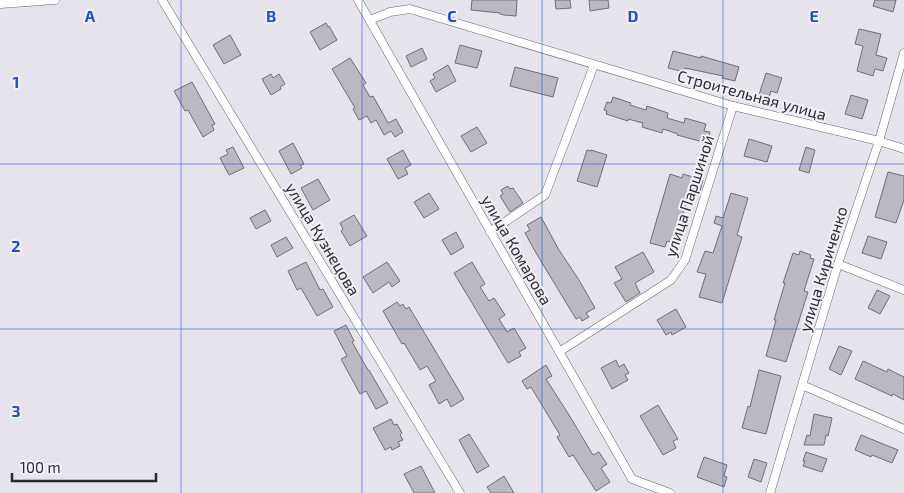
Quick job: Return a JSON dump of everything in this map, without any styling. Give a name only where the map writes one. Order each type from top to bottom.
[{"type":"street","points":[[0,4],[55,0]]},
{"type":"street","name":"улица Кузнецова","points":[[162,0],[460,493]]},
{"type":"street","name":"улица Комарова","points":[[358,0],[632,479],[670,493]]},
{"type":"street","name":"Строительная улица","points":[[370,20],[390,12],[410,9],[732,106],[879,141],[904,149]]},
{"type":"street","name":"улица Кириченко","points":[[770,493],[838,264],[879,141],[904,53]]},
{"type":"street","points":[[490,232],[544,195],[594,65]]},
{"type":"street","name":"улица Паршиной","points":[[559,352],[671,280],[685,260],[732,106]]},
{"type":"street","points":[[838,264],[904,290]]},
{"type":"street","points":[[802,386],[904,429]]},
{"type":"building","points":[[472,0],[517,0],[516,16],[471,10]]},
{"type":"building","points":[[555,0],[570,0],[571,8],[556,9]]},
{"type":"building","points":[[589,0],[608,0],[609,8],[590,11]]},
{"type":"building","points":[[875,0],[896,0],[893,12],[873,6]]},
{"type":"building","points":[[326,23],[337,40],[320,50],[310,32]]},
{"type":"building","points":[[859,29],[881,34],[876,55],[887,58],[883,71],[875,69],[873,76],[857,71],[863,46],[855,44]]},
{"type":"building","points":[[230,35],[241,55],[224,64],[213,45]]},
{"type":"building","points":[[460,45],[482,51],[477,68],[455,63]]},
{"type":"building","points":[[422,48],[427,59],[411,67],[406,56]]},
{"type":"building","points":[[673,51],[701,58],[701,56],[739,67],[735,81],[722,78],[723,76],[685,68],[684,72],[668,68]]},
{"type":"building","points":[[350,58],[366,83],[363,85],[370,97],[373,96],[388,123],[396,119],[403,132],[395,137],[391,131],[384,135],[376,120],[371,123],[367,116],[359,120],[353,109],[355,108],[332,69]]},
{"type":"building","points":[[448,65],[456,81],[436,92],[430,81],[435,78],[433,74]]},
{"type":"building","points":[[515,67],[558,78],[553,97],[510,86]]},
{"type":"building","points":[[766,73],[782,78],[777,93],[771,91],[768,101],[758,98]]},
{"type":"building","points":[[271,74],[273,78],[279,74],[285,84],[271,95],[262,79]]},
{"type":"building","points":[[192,82],[215,124],[212,125],[214,130],[203,137],[188,110],[185,111],[174,91]]},
{"type":"building","points":[[851,95],[868,100],[862,119],[845,114]]},
{"type":"building","points":[[613,97],[646,110],[647,106],[668,113],[667,118],[684,123],[685,118],[706,124],[704,131],[710,132],[707,143],[663,129],[662,133],[642,127],[643,123],[628,119],[628,121],[606,114],[607,111],[604,110],[607,102],[611,103]]},
{"type":"building","points":[[477,127],[487,143],[471,152],[461,136]]},
{"type":"building","points":[[749,139],[772,146],[767,162],[744,156]]},
{"type":"building","points":[[293,143],[304,164],[300,166],[302,168],[291,174],[279,151]]},
{"type":"building","points":[[233,147],[244,168],[229,175],[220,158],[228,154],[226,150]]},
{"type":"building","points":[[806,147],[815,150],[809,173],[799,170]]},
{"type":"building","points":[[403,150],[411,165],[405,168],[408,174],[398,179],[387,159]]},
{"type":"building","points":[[587,150],[607,155],[597,187],[577,181]]},
{"type":"building","points":[[888,172],[904,176],[904,200],[896,223],[875,217]]},
{"type":"building","points":[[670,174],[682,178],[683,174],[703,180],[700,191],[691,188],[675,244],[667,241],[665,247],[650,243]]},
{"type":"building","points":[[318,179],[330,200],[313,210],[301,188]]},
{"type":"building","points":[[508,186],[510,189],[513,188],[523,203],[510,212],[500,196],[503,194],[501,190]]},
{"type":"building","points":[[429,193],[439,209],[424,218],[414,202]]},
{"type":"building","points":[[731,193],[748,198],[737,235],[742,237],[722,303],[699,297],[706,274],[697,272],[705,251],[713,253],[722,226],[714,223],[716,216],[723,218]]},
{"type":"building","points":[[265,210],[271,221],[256,229],[250,218]]},
{"type":"building","points":[[354,215],[367,236],[350,246],[341,231],[343,229],[340,223]]},
{"type":"building","points":[[541,217],[595,308],[586,313],[589,317],[582,321],[580,317],[576,319],[525,233],[530,230],[527,225]]},
{"type":"building","points":[[456,232],[464,247],[451,255],[442,240]]},
{"type":"building","points":[[868,236],[887,242],[881,259],[862,253]]},
{"type":"building","points":[[286,237],[293,248],[277,257],[271,245]]},
{"type":"building","points":[[800,251],[811,255],[810,258],[814,259],[804,291],[808,292],[786,362],[766,356],[785,283],[783,283],[793,253],[799,255]]},
{"type":"building","points":[[643,252],[654,272],[635,283],[640,293],[626,302],[614,283],[622,279],[615,267]]},
{"type":"building","points":[[306,262],[320,290],[323,289],[333,307],[317,316],[301,288],[297,290],[288,271]]},
{"type":"building","points":[[387,262],[400,281],[392,287],[389,282],[373,293],[363,277]]},
{"type":"building","points":[[472,262],[485,284],[480,287],[489,301],[494,298],[505,315],[499,319],[507,332],[514,328],[526,348],[519,352],[521,356],[508,363],[454,273]]},
{"type":"building","points":[[877,290],[890,296],[880,314],[868,308]]},
{"type":"building","points":[[397,302],[400,306],[403,304],[406,309],[409,307],[464,399],[451,407],[447,399],[439,404],[429,385],[436,381],[427,366],[420,370],[383,311]]},
{"type":"building","points":[[676,309],[686,327],[672,335],[671,332],[666,335],[657,320]]},
{"type":"building","points":[[346,325],[354,341],[352,342],[388,403],[376,409],[366,391],[360,394],[341,359],[347,356],[334,331]]},
{"type":"building","points":[[839,346],[852,351],[841,375],[829,369]]},
{"type":"building","points":[[616,360],[619,367],[624,364],[629,373],[625,375],[628,380],[612,389],[601,368]]},
{"type":"building","points":[[863,361],[887,372],[888,369],[904,377],[904,400],[855,379]]},
{"type":"building","points":[[546,365],[552,376],[546,379],[593,455],[599,452],[607,464],[601,468],[610,482],[596,491],[573,455],[569,457],[557,437],[560,435],[531,387],[527,389],[522,381]]},
{"type":"building","points":[[759,370],[781,376],[766,434],[742,428],[748,406],[750,407]]},
{"type":"building","points":[[658,405],[678,439],[673,441],[676,448],[663,455],[640,416]]},
{"type":"building","points":[[814,414],[832,418],[828,436],[826,435],[824,445],[804,445],[807,435],[810,436]]},
{"type":"building","points":[[391,419],[394,425],[397,424],[402,433],[400,435],[403,440],[398,442],[400,446],[392,450],[391,447],[385,450],[373,428]]},
{"type":"building","points":[[469,434],[489,466],[477,473],[459,440]]},
{"type":"building","points":[[861,435],[898,450],[892,463],[855,450]]},
{"type":"building","points":[[806,452],[827,459],[822,472],[803,466]]},
{"type":"building","points":[[704,457],[727,465],[724,476],[727,477],[724,487],[697,477]]},
{"type":"building","points":[[754,459],[767,463],[761,482],[748,477]]},
{"type":"building","points":[[421,466],[435,493],[414,493],[404,474]]},
{"type":"building","points":[[504,476],[514,493],[491,493],[487,487]]}]
